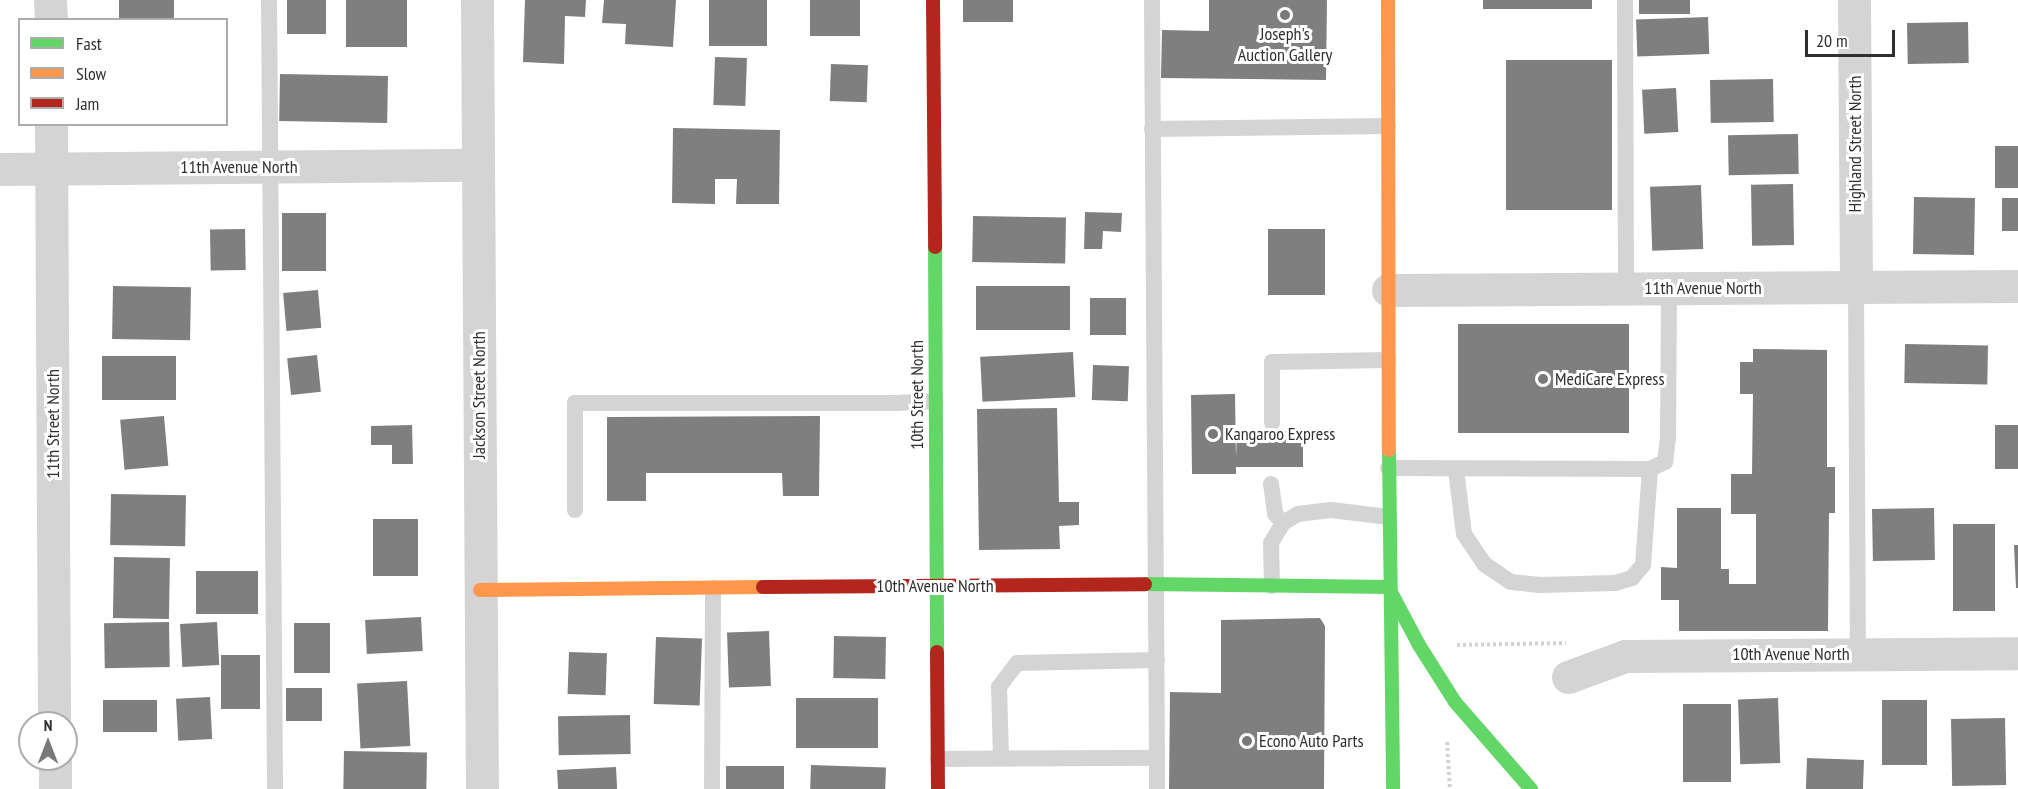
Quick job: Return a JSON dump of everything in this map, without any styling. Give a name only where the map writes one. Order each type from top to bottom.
[{"type":"street","points":[[50,0],[51,18]]},
{"type":"street","name":"Jackson Street North","points":[[477,0],[482,789]]},
{"type":"street","name":"10th Street North","points":[[933,0],[938,789]]},
{"type":"street","points":[[1388,0],[1388,468],[1393,789]]},
{"type":"street","name":"Highland Street North","points":[[1854,0],[1856,288]]},
{"type":"street","name":"11th Street North","points":[[51,126],[54,711]]},
{"type":"street","name":"11th Avenue North","points":[[0,169],[478,165]]},
{"type":"street","name":"11th Avenue North","points":[[1388,290],[2018,286]]},
{"type":"street","name":"10th Avenue North","points":[[480,590],[1155,584],[1389,587]]},
{"type":"street","points":[[1389,587],[1419,645],[1455,702],[1531,789]]},
{"type":"street","name":"10th Avenue North","points":[[1568,677],[1625,656],[2018,653]]},
{"type":"street","points":[[55,771],[55,789]]},
{"type":"lane","points":[[269,0],[275,789]]},
{"type":"lane","points":[[1152,0],[1156,789]]},
{"type":"lane","points":[[1625,0],[1626,289]]},
{"type":"lane","points":[[1152,129],[1388,126]]},
{"type":"lane","points":[[1856,288],[1858,654]]},
{"type":"lane","points":[[1388,468],[1650,469],[1665,462],[1668,438],[1669,289]]},
{"type":"lane","points":[[1272,423],[1272,362],[1388,360]]},
{"type":"lane","points":[[575,510],[575,403],[935,401]]},
{"type":"lane","points":[[1456,470],[1464,534],[1484,564],[1510,582],[1540,585],[1615,583],[1632,578],[1643,565],[1650,469]]},
{"type":"lane","points":[[1271,484],[1275,514],[1284,523]]},
{"type":"lane","points":[[1272,586],[1271,543],[1284,523],[1298,514],[1331,510],[1389,517]]},
{"type":"lane","points":[[712,789],[713,588]]},
{"type":"lane","points":[[1001,758],[999,687],[1017,663],[1157,660]]},
{"type":"lane","points":[[938,759],[1157,758]]},
{"type":"path","points":[[1419,645],[1564,642],[1574,645]]},
{"type":"building","points":[[119,0],[174,0],[174,18],[119,18]]},
{"type":"building","points":[[287,0],[326,0],[326,34],[287,34]]},
{"type":"building","points":[[346,0],[407,0],[407,47],[346,47]]},
{"type":"building","points":[[525,0],[586,0],[585,17],[565,16],[564,64],[523,62]]},
{"type":"building","points":[[604,0],[676,0],[673,47],[625,44],[626,24],[602,23]]},
{"type":"building","points":[[709,0],[767,0],[767,46],[709,46]]},
{"type":"building","points":[[810,0],[860,0],[860,36],[810,36]]},
{"type":"building","points":[[963,0],[1013,0],[1013,22],[963,22]]},
{"type":"building","points":[[1209,0],[1327,0],[1326,80],[1161,78],[1162,30],[1209,31]]},
{"type":"building","points":[[1483,0],[1592,0],[1592,9],[1483,9]]},
{"type":"building","points":[[1639,0],[1690,0],[1690,14],[1639,14]]},
{"type":"building","points":[[1708,17],[1709,54],[1637,56],[1636,20]]},
{"type":"building","points":[[1968,22],[1969,63],[1908,64],[1907,23]]},
{"type":"building","points":[[715,57],[747,58],[745,106],[713,105]]},
{"type":"building","points":[[1506,60],[1612,60],[1612,210],[1506,210]]},
{"type":"building","points":[[831,64],[868,65],[867,102],[830,101]]},
{"type":"building","points":[[280,74],[388,76],[387,123],[279,121]]},
{"type":"building","points":[[1773,79],[1774,122],[1711,123],[1710,80]]},
{"type":"building","points":[[1676,88],[1678,132],[1644,134],[1642,90]]},
{"type":"building","points":[[673,128],[780,130],[779,204],[736,204],[737,179],[715,179],[715,204],[672,203]]},
{"type":"building","points":[[1798,134],[1799,174],[1729,175],[1728,135]]},
{"type":"building","points":[[1995,146],[2018,146],[2018,188],[1995,188]]},
{"type":"building","points":[[1793,184],[1794,245],[1752,246],[1751,185]]},
{"type":"building","points":[[1701,185],[1703,249],[1652,251],[1650,187]]},
{"type":"building","points":[[1914,197],[1975,198],[1974,255],[1913,254]]},
{"type":"building","points":[[2002,198],[2018,198],[2018,231],[2002,231]]},
{"type":"building","points":[[1085,212],[1122,213],[1121,232],[1103,231],[1102,249],[1084,249]]},
{"type":"building","points":[[282,213],[326,213],[326,271],[282,271]]},
{"type":"building","points":[[973,216],[1066,218],[1065,264],[972,262]]},
{"type":"building","points":[[245,229],[246,270],[211,271],[210,230]]},
{"type":"building","points":[[1268,229],[1325,229],[1325,295],[1268,295]]},
{"type":"building","points":[[113,286],[191,287],[190,340],[112,339]]},
{"type":"building","points":[[976,286],[1070,286],[1070,330],[976,330]]},
{"type":"building","points":[[318,290],[321,328],[286,331],[283,293]]},
{"type":"building","points":[[1090,298],[1126,298],[1126,335],[1090,335]]},
{"type":"building","name":"MediCare Express","points":[[1458,324],[1629,324],[1629,433],[1458,433]]},
{"type":"building","points":[[1905,344],[1988,345],[1987,384],[1904,383]]},
{"type":"building","points":[[1753,349],[1827,350],[1827,467],[1835,467],[1835,513],[1829,513],[1828,631],[1679,631],[1679,600],[1661,600],[1661,567],[1677,568],[1677,508],[1721,508],[1721,569],[1729,569],[1729,584],[1756,584],[1756,514],[1731,514],[1731,474],[1752,474],[1753,394],[1740,394],[1740,362],[1753,362]]},
{"type":"building","points":[[1073,352],[1075,397],[982,402],[980,357]]},
{"type":"building","points":[[317,355],[321,392],[291,395],[287,358]]},
{"type":"building","points":[[102,356],[176,356],[176,400],[102,400]]},
{"type":"building","points":[[1093,365],[1129,366],[1128,401],[1092,400]]},
{"type":"building","points":[[1235,394],[1236,457],[1237,431],[1303,431],[1303,467],[1236,467],[1236,474],[1192,474],[1191,395]]},
{"type":"building","points":[[1057,408],[1059,502],[1079,502],[1079,525],[1059,526],[1060,549],[979,550],[977,409]]},
{"type":"building","points":[[164,416],[168,466],[125,470],[120,420]]},
{"type":"building","points":[[820,416],[819,496],[783,496],[782,473],[646,473],[646,501],[607,501],[607,417]]},
{"type":"building","points":[[412,425],[413,464],[392,464],[392,445],[371,445],[371,426]]},
{"type":"building","points":[[1995,425],[2018,425],[2018,469],[1995,469]]},
{"type":"building","points":[[111,494],[186,495],[185,546],[110,545]]},
{"type":"building","points":[[1934,508],[1935,560],[1873,561],[1872,509]]},
{"type":"building","points":[[373,519],[418,519],[418,576],[373,576]]},
{"type":"building","points":[[1953,524],[1995,524],[1995,611],[1953,611]]},
{"type":"building","points":[[2014,545],[2018,545],[2018,588],[2016,588]]},
{"type":"building","points":[[114,557],[170,558],[169,619],[113,618]]},
{"type":"building","points":[[196,571],[258,571],[258,614],[196,614]]},
{"type":"building","points":[[421,617],[423,651],[367,654],[365,620]]},
{"type":"building","name":"Econo Auto Parts","points":[[1320,618],[1325,626],[1324,789],[1169,789],[1170,692],[1221,693],[1221,620]]},
{"type":"building","points":[[169,622],[170,667],[105,668],[104,623]]},
{"type":"building","points":[[217,622],[219,665],[182,667],[180,624]]},
{"type":"building","points":[[294,623],[330,623],[330,673],[294,673]]},
{"type":"building","points":[[769,631],[771,686],[729,687],[727,632]]},
{"type":"building","points":[[834,636],[886,637],[885,679],[833,678]]},
{"type":"building","points":[[656,637],[702,639],[700,706],[654,704]]},
{"type":"building","points":[[569,652],[607,653],[606,695],[568,694]]},
{"type":"building","points":[[221,655],[260,655],[260,709],[221,709]]},
{"type":"building","points":[[407,681],[410,746],[360,749],[357,684]]},
{"type":"building","points":[[286,688],[322,688],[322,721],[286,721]]},
{"type":"building","points":[[210,697],[212,739],[178,741],[176,699]]},
{"type":"building","points":[[796,698],[878,698],[878,748],[796,748]]},
{"type":"building","points":[[1778,698],[1780,763],[1740,764],[1738,699]]},
{"type":"building","points":[[103,700],[157,700],[157,732],[103,732]]},
{"type":"building","points":[[1882,700],[1927,700],[1927,765],[1882,765]]},
{"type":"building","points":[[1683,704],[1731,704],[1731,782],[1683,782]]},
{"type":"building","points":[[630,715],[631,754],[559,755],[558,716]]},
{"type":"building","points":[[2005,718],[2006,785],[1952,786],[1951,719]]},
{"type":"building","points":[[344,751],[427,752],[426,789],[343,789]]},
{"type":"building","points":[[1807,758],[1864,760],[1863,789],[1806,789]]},
{"type":"building","points":[[811,765],[886,768],[885,789],[810,789]]},
{"type":"building","points":[[726,766],[784,766],[784,789],[726,789]]},
{"type":"building","points":[[616,767],[617,789],[558,789],[557,770]]},
{"type":"traffic: fast","points":[[935,247],[937,652]]},
{"type":"traffic: fast","points":[[1389,450],[1393,789]]},
{"type":"traffic: fast","points":[[1145,584],[1389,587]]},
{"type":"traffic: fast","points":[[1392,594],[1419,645],[1455,702],[1531,789]]},
{"type":"traffic: slow","points":[[1388,0],[1389,450]]},
{"type":"traffic: slow","points":[[480,590],[763,587]]},
{"type":"traffic: jam","points":[[933,0],[935,247]]},
{"type":"traffic: jam","points":[[763,587],[1145,584]]},
{"type":"traffic: jam","points":[[937,652],[938,789]]},
{"type":"place","name":"Joseph's Auction Gallery","points":[[1285,15]]},
{"type":"place","name":"MediCare Express","points":[[1543,379]]},
{"type":"place","name":"Kangaroo Express","points":[[1213,434]]},
{"type":"place","name":"Econo Auto Parts","points":[[1247,741]]}]
